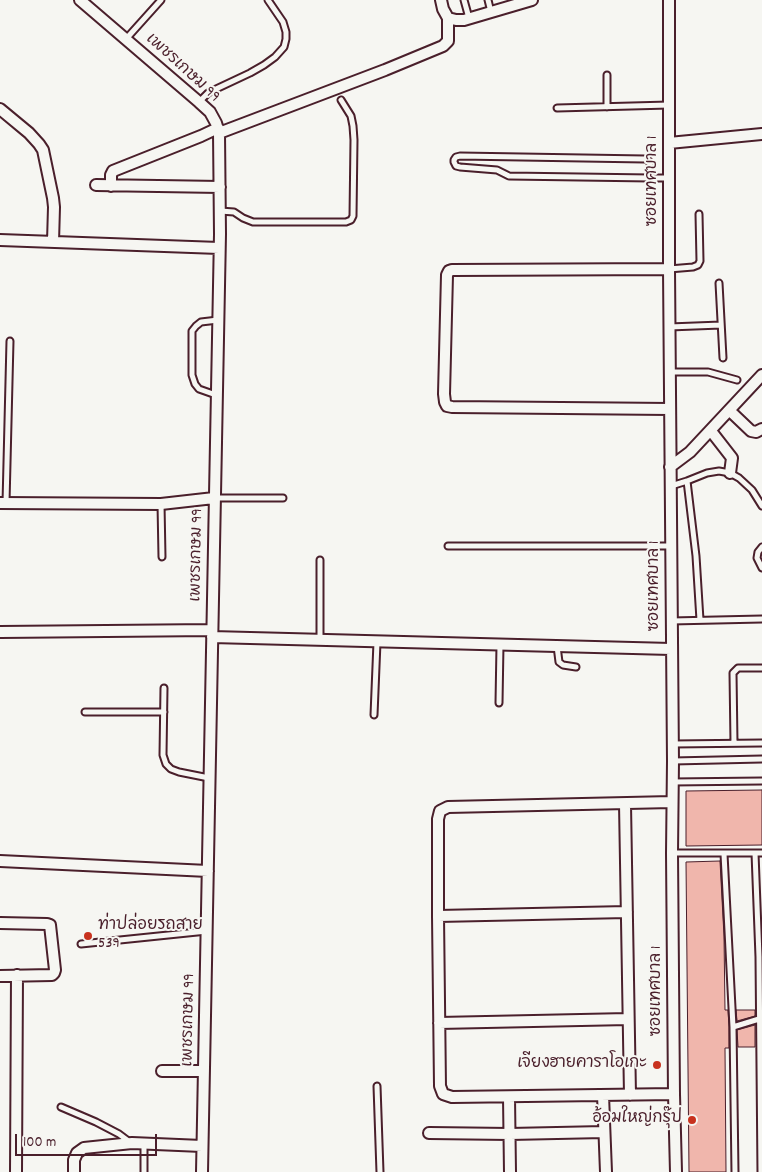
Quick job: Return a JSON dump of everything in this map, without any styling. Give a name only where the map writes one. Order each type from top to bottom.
[{"type":"street","name":"เพชรเกษม 99","points":[[80,0],[210,112],[219,130],[220,210],[202,1172]]},
{"type":"street","points":[[111,186],[113,170],[376,73],[443,46],[448,42],[448,18],[440,0]]},
{"type":"street","points":[[448,18],[456,20],[469,18],[532,0]]},
{"type":"street","name":"ซอยเทศบาล 1","points":[[669,0],[668,178],[673,761],[672,853],[676,1172]]},
{"type":"street","points":[[0,109],[29,133],[43,150],[54,207],[53,242]]},
{"type":"street","points":[[669,143],[762,134]]},
{"type":"street","points":[[96,186],[220,186]]},
{"type":"street","points":[[0,240],[219,248]]},
{"type":"street","points":[[669,269],[452,270],[448,272],[444,394],[447,406],[452,407],[670,409]]},
{"type":"street","points":[[670,467],[690,452],[711,431],[762,375]]},
{"type":"street","points":[[730,411],[751,431],[762,430]]},
{"type":"street","points":[[711,431],[732,458],[730,473]]},
{"type":"street","points":[[3,503],[162,504],[214,498]]},
{"type":"street","points":[[0,632],[212,634],[377,642],[671,649]]},
{"type":"street","points":[[672,802],[448,807],[440,811],[438,818],[438,916],[440,1086],[443,1094],[452,1097],[674,1094]]},
{"type":"street","points":[[624,804],[630,1095]]},
{"type":"street","points":[[0,861],[208,871]]},
{"type":"street","points":[[438,916],[626,912]]},
{"type":"street","points":[[0,923],[50,925],[54,973],[52,975],[0,976]]},
{"type":"street","points":[[16,1172],[17,976]]},
{"type":"street","points":[[439,1023],[628,1019]]},
{"type":"street","points":[[162,1071],[204,1071]]},
{"type":"street","points":[[603,1095],[606,1172]]},
{"type":"street","points":[[509,1097],[510,1172]]},
{"type":"street","points":[[429,1133],[604,1132]]},
{"type":"street","points":[[74,1172],[74,1160],[84,1148],[132,1143],[202,1146]]},
{"type":"lane","points":[[126,40],[161,0]]},
{"type":"lane","points":[[199,102],[208,93],[264,65],[284,47],[286,32],[283,22],[268,0]]},
{"type":"lane","points":[[464,0],[469,18]]},
{"type":"lane","points":[[488,0],[491,12]]},
{"type":"lane","points":[[606,75],[607,107]]},
{"type":"lane","points":[[220,210],[234,212],[253,222],[346,222],[351,220],[353,216],[353,126],[351,116],[341,100]]},
{"type":"lane","points":[[557,108],[669,105]]},
{"type":"lane","points":[[651,178],[650,163],[645,159],[460,156],[454,160],[456,166],[496,170],[509,176],[651,178],[668,178]]},
{"type":"lane","points":[[669,269],[694,267],[700,261],[699,214]]},
{"type":"lane","points":[[719,284],[723,358]]},
{"type":"lane","points":[[216,395],[199,389],[195,384],[192,375],[192,331],[201,322],[218,320]]},
{"type":"lane","points":[[669,327],[721,324]]},
{"type":"lane","points":[[3,503],[10,341]]},
{"type":"lane","points":[[670,372],[708,372],[737,380]]},
{"type":"lane","points":[[670,486],[707,473],[719,471],[730,473],[739,478],[752,490],[762,506]]},
{"type":"lane","points":[[687,481],[696,556],[700,620]]},
{"type":"lane","points":[[214,498],[283,498]]},
{"type":"lane","points":[[162,504],[162,557]]},
{"type":"lane","points":[[448,546],[671,546]]},
{"type":"lane","points":[[762,548],[758,552],[757,558],[762,568]]},
{"type":"lane","points":[[320,560],[320,640]]},
{"type":"lane","points":[[671,622],[762,619]]},
{"type":"lane","points":[[374,715],[377,642]]},
{"type":"lane","points":[[499,703],[500,645]]},
{"type":"lane","points":[[557,646],[559,662],[563,665],[576,666]]},
{"type":"lane","points":[[734,743],[733,673],[738,668],[762,668]]},
{"type":"lane","points":[[164,688],[163,755],[166,764],[179,772],[210,778]]},
{"type":"lane","points":[[85,712],[164,712]]},
{"type":"lane","points":[[672,744],[762,743]]},
{"type":"lane","points":[[673,761],[762,759]]},
{"type":"lane","points":[[672,782],[762,781]]},
{"type":"lane","points":[[672,853],[762,853]]},
{"type":"lane","points":[[755,853],[759,957],[761,1172]]},
{"type":"lane","points":[[724,854],[733,1028],[735,1172]]},
{"type":"lane","points":[[81,944],[207,931]]},
{"type":"lane","points":[[733,1028],[759,1019]]},
{"type":"lane","points":[[378,1086],[380,1172]]},
{"type":"lane","points":[[61,1107],[96,1122],[132,1143]]},
{"type":"lane","points":[[144,1143],[144,1172]]},
{"type":"building","points":[[762,790],[762,845],[686,846],[686,791]]},
{"type":"building","points":[[720,861],[725,1010],[728,1010],[729,1027],[729,1048],[725,1048],[726,1172],[689,1172],[686,862]]},
{"type":"building","points":[[736,1010],[755,1010],[755,1016],[737,1021]]},
{"type":"building","points":[[755,1025],[755,1047],[738,1047],[737,1030]]},
{"type":"place","name":"ท่าปล่อยรถสาย 539","points":[[88,936]]},
{"type":"place","name":"เจียงฮายคาราโอเกะ","points":[[657,1065]]},
{"type":"place","name":"อ้อมใหญ่กรุ๊ป","points":[[692,1120]]}]
